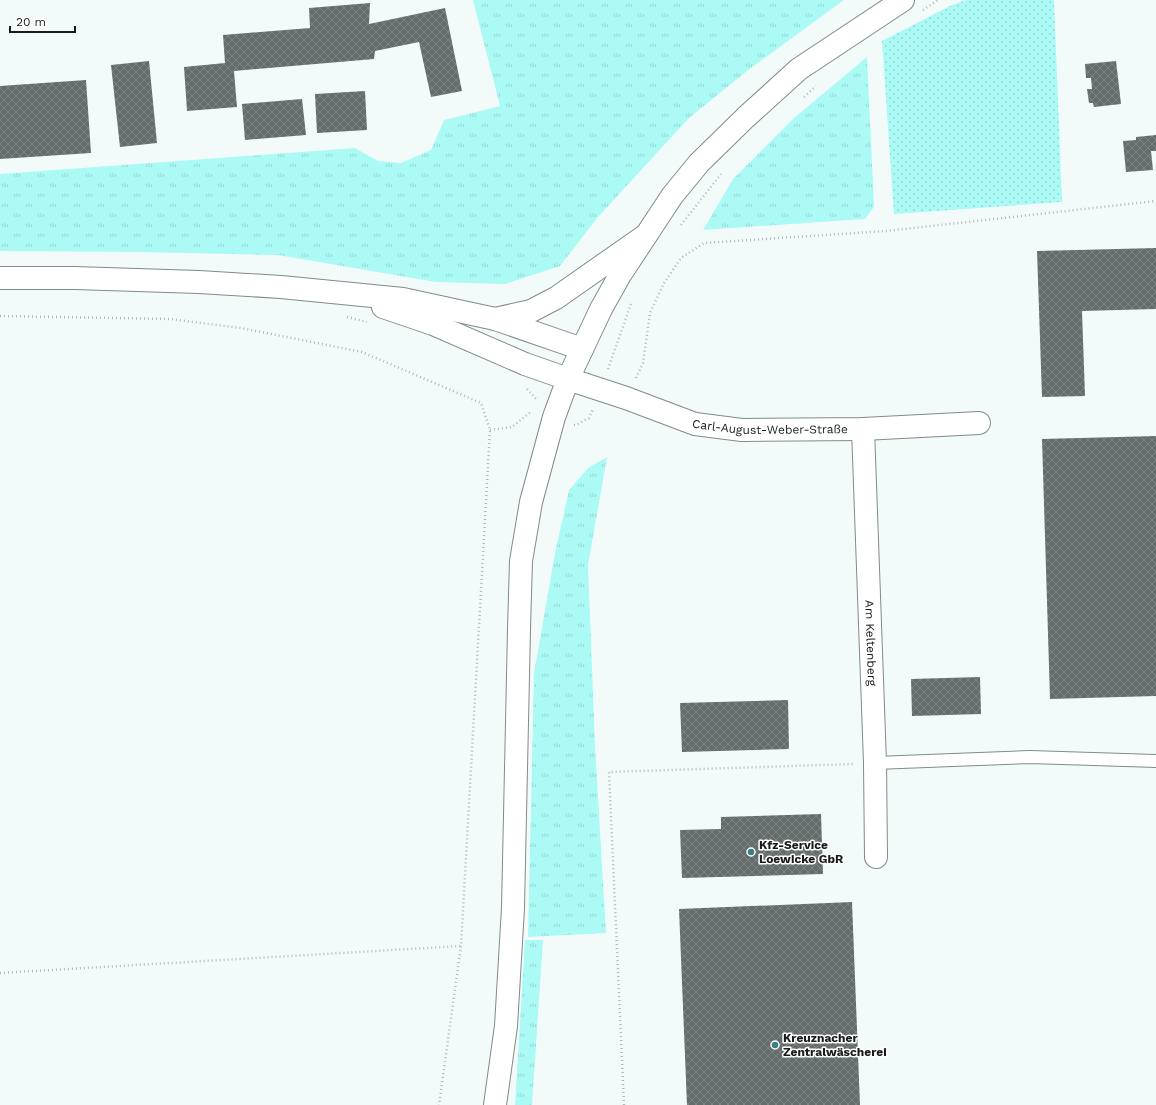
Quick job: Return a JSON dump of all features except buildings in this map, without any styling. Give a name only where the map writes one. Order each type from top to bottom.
[{"type":"street","points":[[496,1105],[506,1026],[513,908],[518,660],[522,561],[544,413],[568,379],[601,309],[620,275],[672,196],[699,163],[745,118],[799,69],[911,6]]},
{"type":"street","points":[[496,319],[530,311],[556,298],[646,235]]},
{"type":"street","points":[[0,278],[75,278],[199,282],[281,287],[403,299],[496,319],[582,350]]},
{"type":"street","name":"Carl-August-Weber-Straße","points":[[335,293],[392,309],[434,324],[525,364],[626,398],[695,424],[742,430],[863,429],[979,423]]},
{"type":"street","name":"Am Keltenberg","points":[[863,429],[875,763],[876,857]]},
{"type":"lane","points":[[875,763],[1030,757],[1156,760]]},
{"type":"path","points":[[911,6],[938,0]]},
{"type":"path","points":[[800,101],[817,85]]},
{"type":"path","points":[[681,225],[725,169]]},
{"type":"path","points":[[626,398],[642,363],[650,313],[664,283],[681,258],[704,243],[886,231],[1156,201]]},
{"type":"path","points":[[524,385],[536,399],[544,413],[576,425],[589,418],[601,390],[632,301]]},
{"type":"path","points":[[0,316],[170,319],[241,328],[362,352],[481,403],[490,430],[461,946],[439,1105]]},
{"type":"path","points":[[346,317],[368,323]]},
{"type":"path","points":[[490,430],[512,427],[544,413]]},
{"type":"path","points":[[624,1105],[609,772],[875,763]]},
{"type":"path","points":[[0,973],[461,946]]},
{"type":"green space","points":[[473,0],[844,0],[747,71],[689,118],[598,217],[560,266],[505,284],[436,282],[278,255],[0,251],[0,174],[355,148],[378,161],[401,163],[431,150],[444,120],[500,106]]},
{"type":"green space","points":[[966,0],[1054,0],[1062,202],[894,214],[882,41],[950,6]]},
{"type":"green space","points":[[867,57],[874,207],[865,219],[703,230],[733,179],[794,118]]},
{"type":"green space","points":[[607,457],[588,565],[595,746],[606,933],[528,937],[534,674],[555,553],[569,490],[588,468]]},
{"type":"green space","points":[[525,940],[543,940],[532,1105],[515,1105]]},
{"type":"place","name":"Kfz-Service Loewicke GbR","points":[[751,852]]},
{"type":"place","name":"Kreuznacher Zentralwäscherei","points":[[775,1045]]}]
